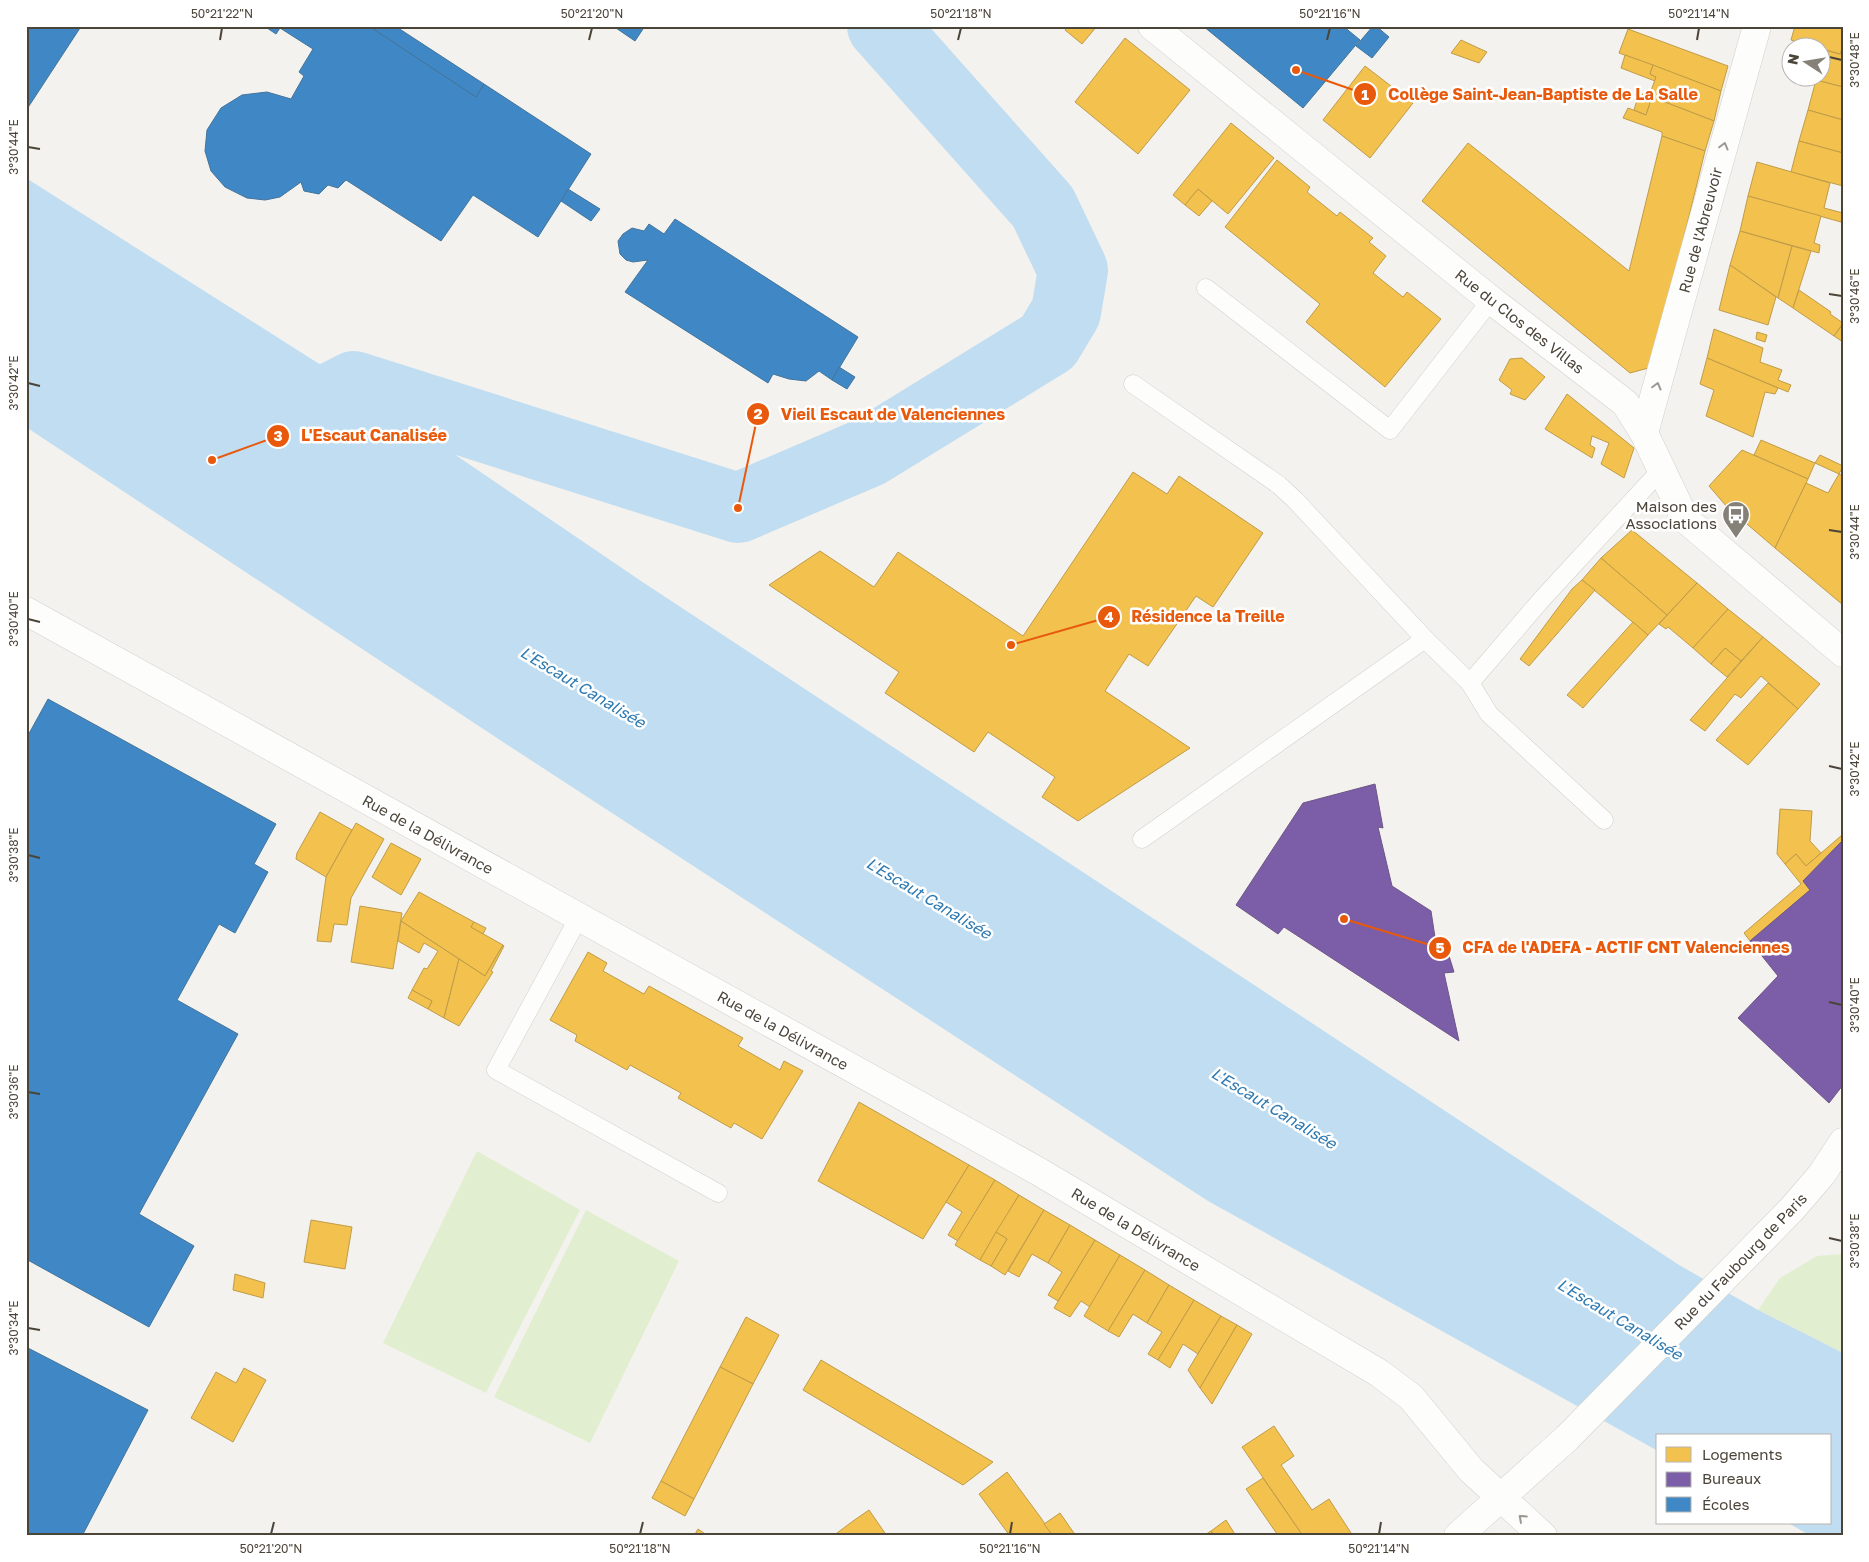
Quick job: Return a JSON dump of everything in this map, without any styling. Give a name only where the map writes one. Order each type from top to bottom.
[{"type":"street","name":"Rue du Clos des Villas","points":[[1152,26],[1491,300],[1625,403],[1644,434],[1678,507],[1693,527],[1843,653]]},
{"type":"street","name":"Rue de l'Abreuvoir","points":[[1644,434],[1757,26]]},
{"type":"street","name":"Rue de la Délivrance","points":[[26,611],[1036,1170],[1379,1372],[1411,1397],[1471,1470],[1543,1536]]},
{"type":"street","name":"Rue du Faubourg de Paris","points":[[1458,1536],[1567,1438],[1792,1210],[1841,1150]]},
{"type":"lane","points":[[1206,288],[1390,430],[1491,300]]},
{"type":"lane","points":[[1134,384],[1279,485],[1470,684],[1489,714],[1604,820]]},
{"type":"lane","points":[[1470,684],[1542,599],[1661,470]]},
{"type":"lane","points":[[1142,839],[1425,639]]},
{"type":"lane","points":[[579,917],[496,1070],[718,1193]]},
{"type":"green space","points":[[477,1151],[580,1210],[486,1393],[383,1343]]},
{"type":"green space","points":[[586,1210],[679,1261],[590,1443],[494,1397]]},
{"type":"green space","points":[[1843,1254],[1843,1353],[1758,1310],[1780,1278],[1817,1256]]},
{"type":"water","points":[[26,178],[354,386],[641,581],[1679,1265],[1758,1310],[1843,1353],[1843,1536],[1811,1536],[1790,1524],[1832,1524],[1832,1434],[1656,1434],[1656,1450],[1208,1201],[503,742],[26,427]]},
{"type":"building: Logements","points":[[1068,26],[1097,26],[1082,44],[1065,30]]},
{"type":"building: Logements","points":[[1795,26],[1843,26],[1843,45],[1840,54],[1832,52],[1832,38],[1792,38]]},
{"type":"building: Logements","points":[[1628,29],[1728,66],[1721,91],[1619,53]]},
{"type":"building: Logements","points":[[1125,38],[1190,90],[1138,154],[1075,102]]},
{"type":"building: Logements","points":[[1461,40],[1487,52],[1479,63],[1451,53]]},
{"type":"building: Logements","points":[[1832,52],[1843,55],[1843,87],[1832,84]]},
{"type":"building: Logements","points":[[1625,55],[1653,65],[1650,74],[1656,77],[1655,81],[1621,68]]},
{"type":"building: Logements","points":[[1653,65],[1721,91],[1714,121],[1649,96],[1656,77],[1650,74]]},
{"type":"building: Logements","points":[[1365,66],[1413,103],[1370,158],[1323,120]]},
{"type":"building: Logements","points":[[1832,84],[1843,87],[1843,120],[1808,110],[1814,88],[1832,88]]},
{"type":"building: Logements","points":[[1639,93],[1652,97],[1646,115],[1634,110]]},
{"type":"building: Logements","points":[[1652,97],[1714,121],[1705,151],[1662,136],[1662,132],[1623,118],[1628,108],[1646,115]]},
{"type":"building: Logements","points":[[1808,110],[1843,120],[1843,153],[1799,141]]},
{"type":"building: Logements","points":[[1231,123],[1274,158],[1228,214],[1198,189],[1185,205],[1173,195]]},
{"type":"building: Logements","points":[[1662,136],[1705,151],[1652,367],[1630,373],[1422,201],[1468,143],[1629,271]]},
{"type":"building: Logements","points":[[1799,141],[1843,153],[1843,186],[1791,172]]},
{"type":"building: Logements","points":[[1277,160],[1310,187],[1307,192],[1337,216],[1340,212],[1373,238],[1369,242],[1386,256],[1373,273],[1403,297],[1407,292],[1441,319],[1385,387],[1306,322],[1320,304],[1225,227]]},
{"type":"building: Logements","points":[[1757,162],[1830,183],[1824,208],[1843,213],[1841,222],[1748,196]]},
{"type":"building: Logements","points":[[1198,189],[1212,201],[1199,216],[1185,205]]},
{"type":"building: Logements","points":[[1748,196],[1821,216],[1814,243],[1820,245],[1819,253],[1740,231]]},
{"type":"building: Logements","points":[[1740,231],[1792,246],[1778,298],[1730,265]]},
{"type":"building: Logements","points":[[1792,246],[1811,251],[1793,308],[1778,298]]},
{"type":"building: Logements","points":[[1730,265],[1776,297],[1768,325],[1719,310]]},
{"type":"building: Logements","points":[[1799,290],[1831,312],[1830,314],[1843,323],[1834,336],[1793,308]]},
{"type":"building: Logements","points":[[1843,324],[1843,342],[1834,336]]},
{"type":"building: Logements","points":[[1714,329],[1763,348],[1760,362],[1782,370],[1778,380],[1791,385],[1788,392],[1707,358]]},
{"type":"building: Logements","points":[[1757,332],[1767,335],[1765,342],[1756,339]]},
{"type":"building: Logements","points":[[1522,358],[1545,377],[1525,400],[1510,394],[1512,390],[1499,380],[1510,359]]},
{"type":"building: Logements","points":[[1707,358],[1778,388],[1775,394],[1765,392],[1753,437],[1706,416],[1714,390],[1700,384]]},
{"type":"building: Logements","points":[[1567,394],[1634,448],[1624,478],[1601,464],[1609,443],[1592,436],[1590,445],[1595,448],[1592,458],[1545,429]]},
{"type":"building: Logements","points":[[1761,440],[1815,463],[1808,479],[1754,455]]},
{"type":"building: Logements","points":[[1742,450],[1808,479],[1775,548],[1727,507],[1709,486]]},
{"type":"building: Logements","points":[[1820,455],[1843,466],[1839,474],[1815,463]]},
{"type":"building: Logements","points":[[1133,472],[1167,494],[1179,476],[1263,533],[1213,607],[1196,596],[1148,666],[1129,654],[1105,691],[1190,748],[1078,821],[1042,797],[1055,777],[988,732],[974,752],[885,693],[899,672],[769,585],[820,551],[874,587],[898,552],[1023,636]]},
{"type":"building: Logements","points":[[1839,474],[1843,476],[1843,605],[1775,548],[1806,483],[1828,493]]},
{"type":"building: Logements","points":[[1632,530],[1697,583],[1667,615],[1601,558]]},
{"type":"building: Logements","points":[[1601,558],[1667,615],[1648,635],[1582,580]]},
{"type":"building: Logements","points":[[1582,580],[1595,590],[1529,666],[1520,659],[1572,589]]},
{"type":"building: Logements","points":[[1697,583],[1728,609],[1693,648],[1668,627],[1666,629],[1659,624]]},
{"type":"building: Logements","points":[[1728,609],[1763,637],[1741,661],[1725,648],[1711,664],[1693,648]]},
{"type":"building: Logements","points":[[1633,622],[1648,635],[1583,708],[1567,695]]},
{"type":"building: Logements","points":[[1763,637],[1820,684],[1798,709],[1761,676],[1741,698],[1735,694],[1705,731],[1690,720]]},
{"type":"building: Logements","points":[[1725,648],[1741,661],[1727,677],[1711,664]]},
{"type":"building: Logements","points":[[1768,683],[1798,709],[1748,765],[1716,740]]},
{"type":"building: Logements","points":[[1780,809],[1812,811],[1810,841],[1821,853],[1806,866],[1796,854],[1785,864],[1777,854]]},
{"type":"building: Logements","points":[[320,812],[352,830],[326,877],[296,859],[297,853]]},
{"type":"building: Logements","points":[[356,823],[384,839],[351,898],[347,925],[334,924],[331,942],[317,941],[326,877]]},
{"type":"building: Logements","points":[[1842,835],[1843,840],[1803,881],[1810,890],[1750,941],[1744,933],[1801,884],[1785,864],[1796,854],[1806,866]]},
{"type":"building: Logements","points":[[391,843],[421,859],[401,895],[372,877]]},
{"type":"building: Logements","points":[[419,892],[474,922],[471,927],[503,945],[485,976],[401,921]]},
{"type":"building: Logements","points":[[360,906],[402,913],[393,969],[351,962]]},
{"type":"building: Logements","points":[[401,921],[459,959],[444,1018],[428,1009],[432,1001],[412,990],[424,968],[427,969],[438,951],[424,943],[419,953],[398,941]]},
{"type":"building: Logements","points":[[474,922],[486,928],[483,934],[471,927]]},
{"type":"building: Logements","points":[[503,945],[491,971],[493,972],[459,1026],[444,1018],[459,959],[485,976]]},
{"type":"building: Logements","points":[[588,952],[607,963],[603,971],[644,994],[649,986],[743,1038],[738,1046],[780,1070],[784,1061],[803,1071],[762,1139],[734,1123],[731,1128],[678,1098],[681,1093],[630,1065],[627,1070],[575,1041],[577,1035],[550,1020]]},
{"type":"building: Logements","points":[[412,990],[432,1001],[428,1009],[408,998]]},
{"type":"building: Logements","points":[[859,1102],[969,1165],[923,1239],[818,1181]]},
{"type":"building: Logements","points":[[969,1165],[995,1180],[958,1241],[948,1235],[962,1212],[946,1202]]},
{"type":"building: Logements","points":[[995,1180],[1019,1195],[980,1260],[955,1245]]},
{"type":"building: Logements","points":[[1019,1195],[1044,1210],[1005,1275],[991,1266],[1007,1239],[996,1232]]},
{"type":"building: Logements","points":[[1044,1210],[1070,1225],[1048,1263],[1032,1254],[1019,1277],[1008,1271]]},
{"type":"building: Logements","points":[[311,1220],[352,1227],[345,1269],[304,1262]]},
{"type":"building: Logements","points":[[1070,1225],[1095,1240],[1058,1301],[1048,1295],[1062,1272],[1048,1263]]},
{"type":"building: Logements","points":[[996,1232],[1007,1239],[991,1266],[980,1260]]},
{"type":"building: Logements","points":[[1095,1240],[1120,1255],[1090,1307],[1081,1301],[1070,1317],[1054,1308]]},
{"type":"building: Logements","points":[[1120,1255],[1145,1270],[1108,1331],[1084,1316]]},
{"type":"building: Logements","points":[[1145,1270],[1169,1285],[1147,1323],[1133,1314],[1119,1337],[1108,1331]]},
{"type":"building: Logements","points":[[235,1274],[265,1283],[263,1298],[233,1290]]},
{"type":"building: Logements","points":[[1169,1285],[1194,1300],[1158,1360],[1148,1354],[1162,1332],[1147,1323]]},
{"type":"building: Logements","points":[[1194,1300],[1221,1316],[1198,1354],[1183,1344],[1170,1368],[1158,1360]]},
{"type":"building: Logements","points":[[1221,1316],[1237,1325],[1200,1388],[1188,1370]]},
{"type":"building: Logements","points":[[746,1317],[779,1335],[753,1384],[720,1367]]},
{"type":"building: Logements","points":[[1237,1325],[1252,1334],[1212,1404],[1200,1388]]},
{"type":"building: Logements","points":[[821,1360],[993,1462],[963,1485],[803,1390]]},
{"type":"building: Logements","points":[[720,1367],[753,1384],[694,1499],[661,1481]]},
{"type":"building: Logements","points":[[244,1368],[266,1380],[233,1442],[191,1418],[216,1372],[236,1383]]},
{"type":"building: Logements","points":[[1274,1426],[1294,1456],[1281,1465],[1312,1510],[1329,1499],[1353,1536],[1303,1536],[1242,1447]]},
{"type":"building: Logements","points":[[1007,1472],[1053,1536],[1010,1536],[979,1494]]},
{"type":"building: Logements","points":[[1263,1478],[1303,1536],[1274,1536],[1277,1534],[1246,1489]]},
{"type":"building: Logements","points":[[661,1481],[694,1499],[685,1516],[652,1498]]},
{"type":"building: Logements","points":[[869,1510],[887,1536],[833,1536],[853,1521]]},
{"type":"building: Logements","points":[[1060,1513],[1076,1536],[1053,1536],[1044,1524]]},
{"type":"building: Logements","points":[[1226,1520],[1236,1536],[1214,1536],[1211,1531]]},
{"type":"building: Logements","points":[[698,1529],[708,1536],[694,1536]]},
{"type":"building: Logements","points":[[1211,1531],[1214,1536],[1203,1536]]},
{"type":"building: Bureaux","points":[[1375,784],[1383,828],[1378,827],[1392,886],[1431,911],[1436,944],[1445,943],[1454,972],[1444,973],[1459,1041],[1284,927],[1278,934],[1236,905],[1303,803]]},
{"type":"building: Bureaux","points":[[1843,840],[1843,1085],[1829,1103],[1738,1018],[1778,976],[1750,941],[1810,890],[1803,881]]},
{"type":"building: Écoles","points":[[26,26],[80,28],[27,109],[26,109]]},
{"type":"building: Écoles","points":[[264,26],[369,26],[476,97],[484,84],[591,154],[538,237],[473,195],[441,241],[346,180],[338,188],[328,185],[319,194],[304,191],[301,182],[280,197],[265,200],[247,198],[225,187],[211,171],[205,151],[207,130],[221,108],[242,95],[267,92],[291,99],[304,76],[299,72],[313,49],[280,28],[276,34]]},
{"type":"building: Écoles","points":[[369,26],[395,26],[484,84],[476,97]]},
{"type":"building: Écoles","points":[[613,26],[645,26],[635,41]]},
{"type":"building: Écoles","points":[[1203,26],[1343,26],[1360,40],[1303,108]]},
{"type":"building: Écoles","points":[[1373,26],[1376,26],[1389,37],[1372,58],[1356,46]]},
{"type":"building: Écoles","points":[[568,189],[600,209],[591,221],[561,201]]},
{"type":"building: Écoles","points":[[675,219],[858,337],[832,380],[819,371],[806,381],[789,379],[773,374],[768,383],[625,292],[648,260],[633,262],[626,260],[620,254],[618,241],[623,234],[632,228],[644,231],[649,224],[664,234]]},
{"type":"building: Écoles","points":[[839,367],[855,377],[847,389],[832,380]]},
{"type":"building: Écoles","points":[[48,699],[276,824],[254,864],[268,872],[235,933],[219,924],[177,1000],[238,1034],[139,1214],[194,1246],[149,1327],[26,1259],[26,739]]},
{"type":"building: Écoles","points":[[26,1347],[148,1410],[82,1536],[26,1536]]},
{"type":"waterway","points":[[269,430],[354,386],[738,508],[869,452],[1048,342],[1066,312],[1073,270],[1043,207],[882,26]]},
{"type":"place","name":"Collège Saint-Jean-Baptiste de La Salle","points":[[1296,70]]},
{"type":"place","name":"L'Escaut Canalisée","points":[[212,460]]},
{"type":"place","name":"Vieil Escaut de Valenciennes","points":[[738,508]]},
{"type":"place","name":"Maison des Associations","points":[[1736,539]]},
{"type":"place","name":"Résidence la Treille","points":[[1011,645]]},
{"type":"place","name":"CFA de l'ADEFA - ACTIF CNT Valenciennes","points":[[1344,919]]}]
